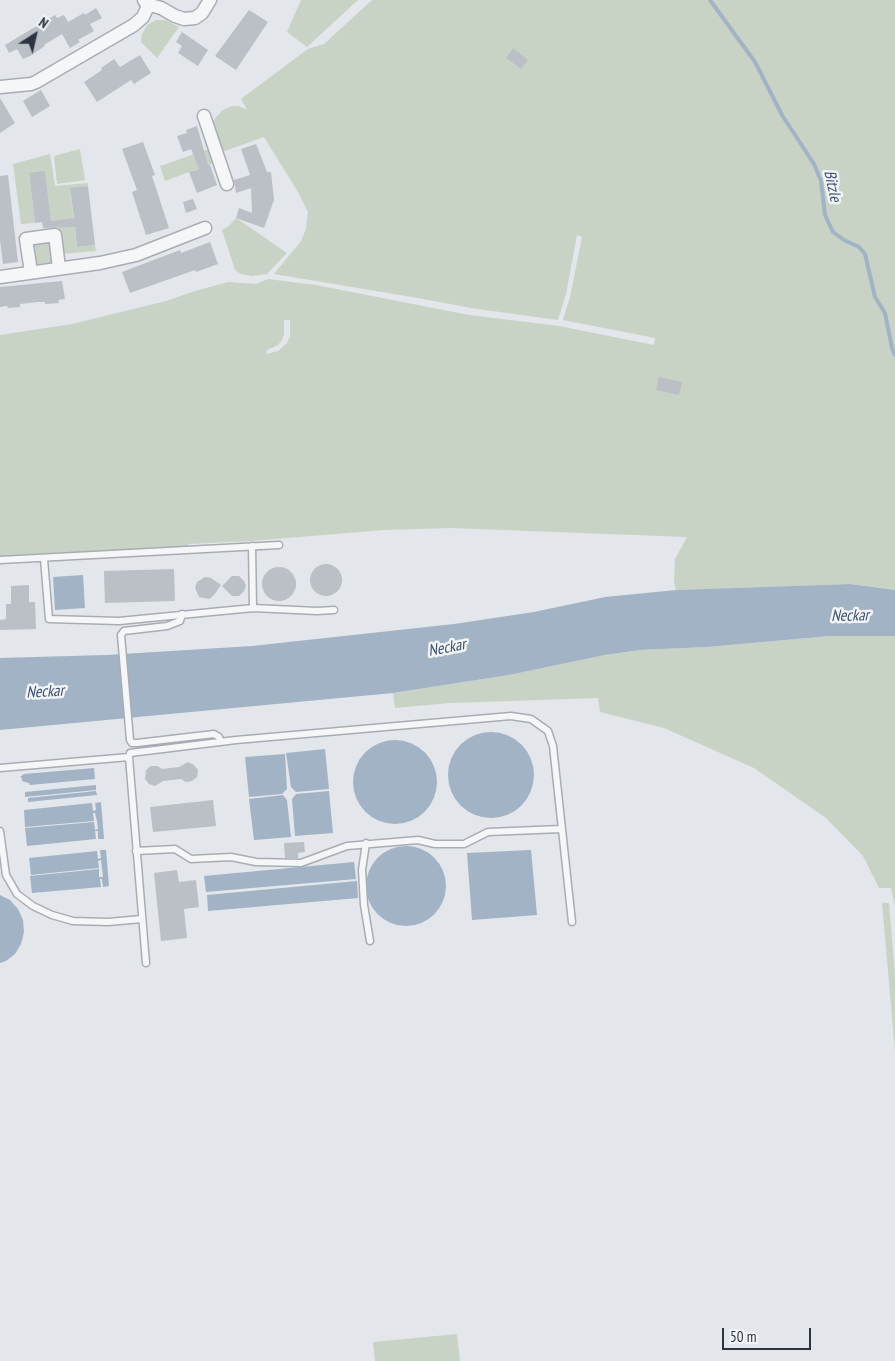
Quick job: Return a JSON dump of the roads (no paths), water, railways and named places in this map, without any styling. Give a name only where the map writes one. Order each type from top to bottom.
[{"type":"street","points":[[0,87],[36,82],[137,24],[143,17],[146,3],[184,19],[195,18],[202,13],[210,0]]},
{"type":"street","points":[[204,116],[228,184]]},
{"type":"street","points":[[0,277],[100,263],[136,255],[205,228]]},
{"type":"street","points":[[30,272],[26,239],[55,235],[59,268]]},
{"type":"lane","points":[[0,560],[279,545]]},
{"type":"lane","points":[[252,546],[253,608]]},
{"type":"lane","points":[[44,559],[49,619],[119,621],[253,608],[334,610]]},
{"type":"lane","points":[[182,614],[180,621],[167,626],[124,631],[121,635],[130,740],[136,743],[214,734],[219,737],[221,742]]},
{"type":"lane","points":[[146,962],[130,753],[221,742],[511,716],[532,719],[548,731],[553,746],[572,922]]},
{"type":"lane","points":[[0,768],[129,757]]},
{"type":"lane","points":[[136,850],[175,849],[192,859],[231,857],[256,862],[302,862],[347,846],[366,843],[418,840],[435,844],[464,844],[488,832],[561,829]]},
{"type":"lane","points":[[0,831],[6,875],[16,894],[33,906],[52,915],[73,921],[108,922],[142,919]]},
{"type":"lane","points":[[366,843],[362,870],[364,905],[370,942]]},
{"type":"water","points":[[83,575],[85,608],[55,610],[53,577]]},
{"type":"water","name":"Neckar","points":[[850,584],[895,590],[895,636],[830,636],[707,647],[640,650],[605,655],[509,675],[393,693],[0,730],[0,658],[106,655],[252,646],[454,624],[534,612],[605,597],[676,590]]},
{"type":"water","points":[[491,732],[508,735],[522,744],[531,758],[534,775],[531,792],[522,806],[508,815],[491,818],[474,815],[460,806],[451,792],[448,775],[451,758],[460,744],[474,735]]},
{"type":"water","points":[[387,740],[403,740],[419,747],[430,758],[437,774],[434,798],[425,812],[419,817],[403,824],[387,824],[371,817],[360,806],[353,790],[353,774],[360,758],[371,747]]},
{"type":"water","points":[[325,749],[329,789],[296,792],[291,787],[286,753]]},
{"type":"water","points":[[285,754],[287,789],[282,794],[249,797],[245,757]]},
{"type":"water","points":[[94,768],[95,779],[30,785],[22,781],[20,777],[24,774]]},
{"type":"water","points":[[96,785],[96,790],[25,797],[25,792]]},
{"type":"water","points":[[96,791],[97,795],[28,802],[28,798]]},
{"type":"water","points":[[329,791],[333,833],[295,836],[292,799],[296,794]]},
{"type":"water","points":[[283,795],[287,800],[291,837],[254,840],[249,799]]},
{"type":"water","points":[[101,802],[104,839],[98,839],[98,831],[95,831],[96,839],[27,846],[25,828],[94,822],[95,830],[98,829],[95,813],[93,813],[94,821],[25,827],[24,810],[92,803],[93,811],[96,810],[95,803]]},
{"type":"water","points":[[406,846],[421,849],[434,858],[443,871],[446,886],[443,901],[434,914],[421,923],[406,926],[391,923],[378,914],[369,901],[366,886],[369,871],[378,858],[391,849]]},
{"type":"water","points":[[100,850],[106,850],[109,886],[103,887],[102,879],[100,879],[101,887],[32,893],[30,876],[99,869],[99,877],[103,877],[101,860],[98,861],[99,868],[31,875],[29,858],[97,851],[98,859],[101,858]]},
{"type":"water","points":[[531,850],[537,915],[472,920],[467,853]]},
{"type":"water","points":[[354,862],[356,879],[206,892],[204,876]]},
{"type":"water","points":[[357,881],[358,898],[208,911],[207,895]]},
{"type":"water","points":[[0,895],[10,900],[18,909],[23,920],[24,932],[21,944],[15,954],[0,963]]},
{"type":"waterway","name":"Bitzle","points":[[710,0],[755,62],[782,115],[814,164],[821,181],[825,215],[833,232],[859,247],[865,254],[875,297],[885,313],[895,355]]}]
